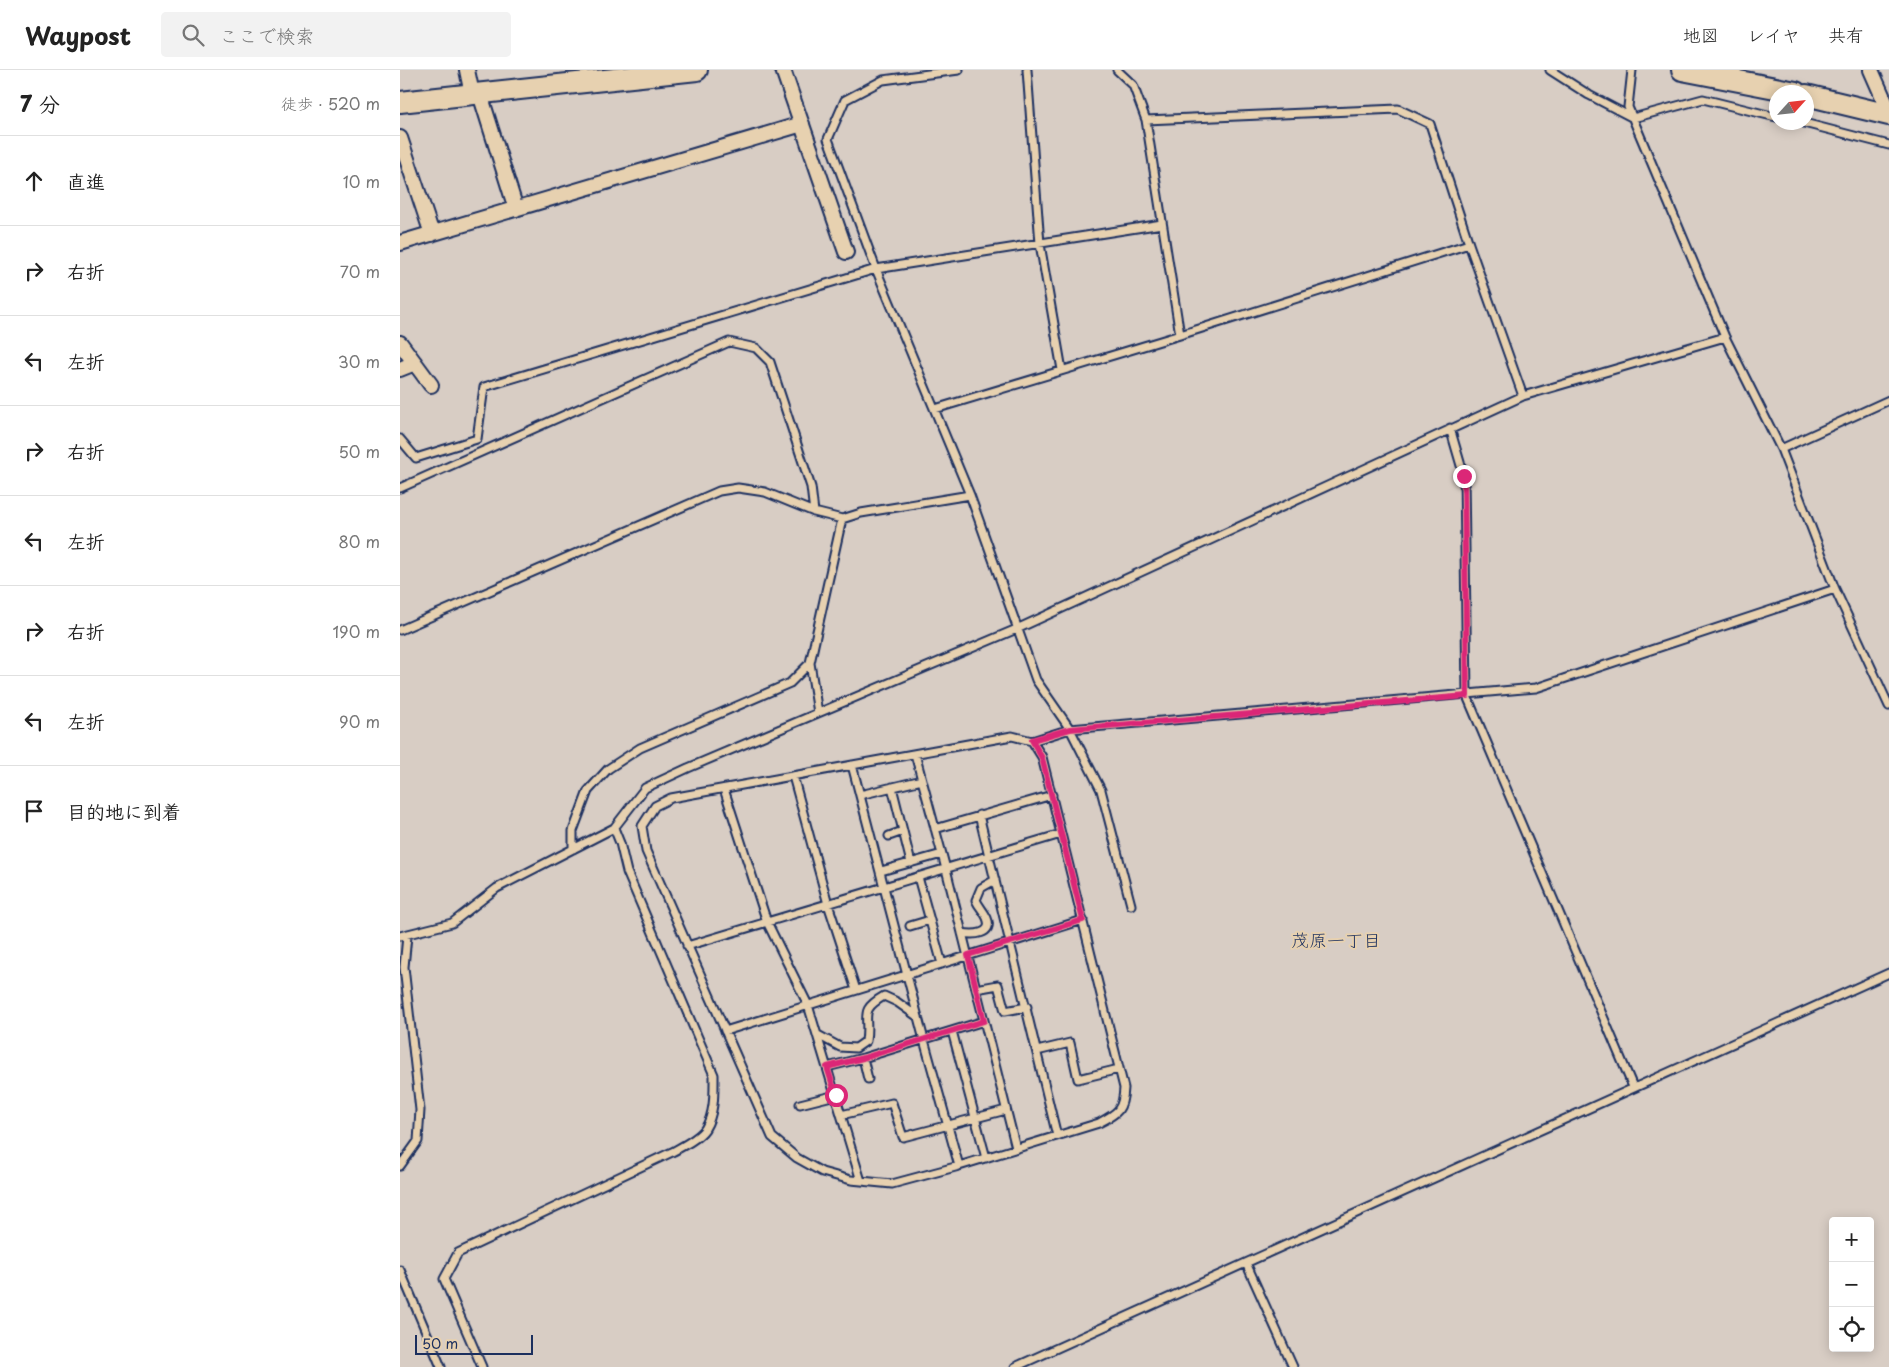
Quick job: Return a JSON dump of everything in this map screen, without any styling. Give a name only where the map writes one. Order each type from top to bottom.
[{"type":"street","points":[[467,70],[516,209]]},
{"type":"street","points":[[400,102],[692,70]]},
{"type":"street","points":[[783,70],[846,252]]},
{"type":"street","points":[[1682,70],[1769,87]]},
{"type":"street","points":[[1871,70],[1889,111]]},
{"type":"street","points":[[1814,97],[1889,115]]},
{"type":"street","points":[[400,243],[802,124]]},
{"type":"street","points":[[400,138],[432,234]]},
{"type":"street","points":[[400,343],[431,385]]},
{"type":"street","points":[[400,369],[415,363]]},
{"type":"lane","points":[[960,70],[883,80],[845,100],[828,139],[876,269],[970,496],[1019,628],[1036,680],[1070,729],[1101,790],[1131,906]]},
{"type":"lane","points":[[1027,70],[1040,244],[1062,370]]},
{"type":"lane","points":[[1118,70],[1133,85],[1146,120],[1180,335]]},
{"type":"lane","points":[[1550,70],[1589,95],[1633,118],[1703,99],[1769,115]]},
{"type":"lane","points":[[1632,70],[1628,107],[1725,337],[1781,449],[1835,589],[1889,706]]},
{"type":"lane","points":[[1146,120],[1398,109],[1430,124],[1469,244],[1523,396]]},
{"type":"lane","points":[[1814,126],[1889,145]]},
{"type":"lane","points":[[400,439],[416,458],[477,439],[484,387],[876,269],[1162,224]]},
{"type":"lane","points":[[935,409],[1180,335],[1469,244]]},
{"type":"lane","points":[[400,1166],[418,1141],[420,1110],[404,967],[404,936],[452,923],[497,888],[614,828],[645,788],[688,768],[1019,628],[1523,396],[1725,337]]},
{"type":"lane","points":[[400,488],[730,342],[756,348],[770,362],[811,487],[814,512]]},
{"type":"lane","points":[[1781,449],[1889,400]]},
{"type":"lane","points":[[1450,428],[1464,476],[1467,696],[1634,1087]]},
{"type":"lane","points":[[400,630],[719,491],[738,488],[765,492],[814,512],[842,519],[861,512],[970,496]]},
{"type":"lane","points":[[818,713],[810,663],[842,519]]},
{"type":"lane","points":[[1032,740],[1042,758],[1052,794],[1124,1088],[1123,1102],[1116,1114],[1099,1123],[959,1166],[892,1184],[861,1181],[822,1172],[797,1158],[772,1137],[646,851],[642,826],[656,806],[672,798],[1012,736],[1032,740],[1070,729],[1467,696],[1536,688],[1835,589]]},
{"type":"lane","points":[[573,849],[573,831],[588,791],[608,768],[640,748],[790,683],[810,663]]},
{"type":"lane","points":[[915,754],[1016,1148]]},
{"type":"lane","points":[[852,765],[959,1166]]},
{"type":"lane","points":[[792,776],[828,904],[856,990]]},
{"type":"lane","points":[[860,795],[922,780]]},
{"type":"lane","points":[[892,787],[911,863]]},
{"type":"lane","points":[[724,789],[767,922],[808,1005],[861,1181]]},
{"type":"lane","points":[[935,829],[1052,794]]},
{"type":"lane","points":[[979,815],[1057,1136]]},
{"type":"lane","points":[[482,1367],[444,1279],[458,1253],[690,1142],[705,1129],[714,1103],[714,1075],[627,872],[620,842],[614,828]]},
{"type":"lane","points":[[890,836],[903,831]]},
{"type":"lane","points":[[687,946],[1061,834]]},
{"type":"lane","points":[[881,872],[942,854]]},
{"type":"lane","points":[[918,877],[942,964]]},
{"type":"lane","points":[[962,933],[976,935],[987,927],[988,921],[976,900],[977,894],[980,888],[995,880]]},
{"type":"lane","points":[[910,926],[930,920]]},
{"type":"lane","points":[[725,1031],[1083,920]]},
{"type":"lane","points":[[1014,1367],[1889,973]]},
{"type":"lane","points":[[976,989],[998,985],[1005,1011],[1026,1007]]},
{"type":"lane","points":[[818,1035],[840,1047],[856,1048],[866,1040],[868,1029],[866,1014],[871,1004],[884,996],[918,1016]]},
{"type":"lane","points":[[827,1067],[984,1021]]},
{"type":"lane","points":[[952,1031],[986,1158]]},
{"type":"lane","points":[[1037,1051],[1070,1043],[1078,1079],[1119,1069]]},
{"type":"lane","points":[[863,1058],[868,1079]]},
{"type":"lane","points":[[800,1104],[836,1095]]},
{"type":"lane","points":[[842,1115],[892,1103],[903,1137],[1006,1110]]},
{"type":"lane","points":[[1246,1263],[1293,1367]]},
{"type":"lane","points":[[400,1270],[441,1367]]},
{"type":"district","name":"茂原一丁目","points":[[1336,941]]},
{"type":"route","points":[[836,1095],[827,1067],[984,1021],[968,955],[1083,920],[1042,758],[1032,740],[1070,729],[1467,696],[1464,476]]}]
